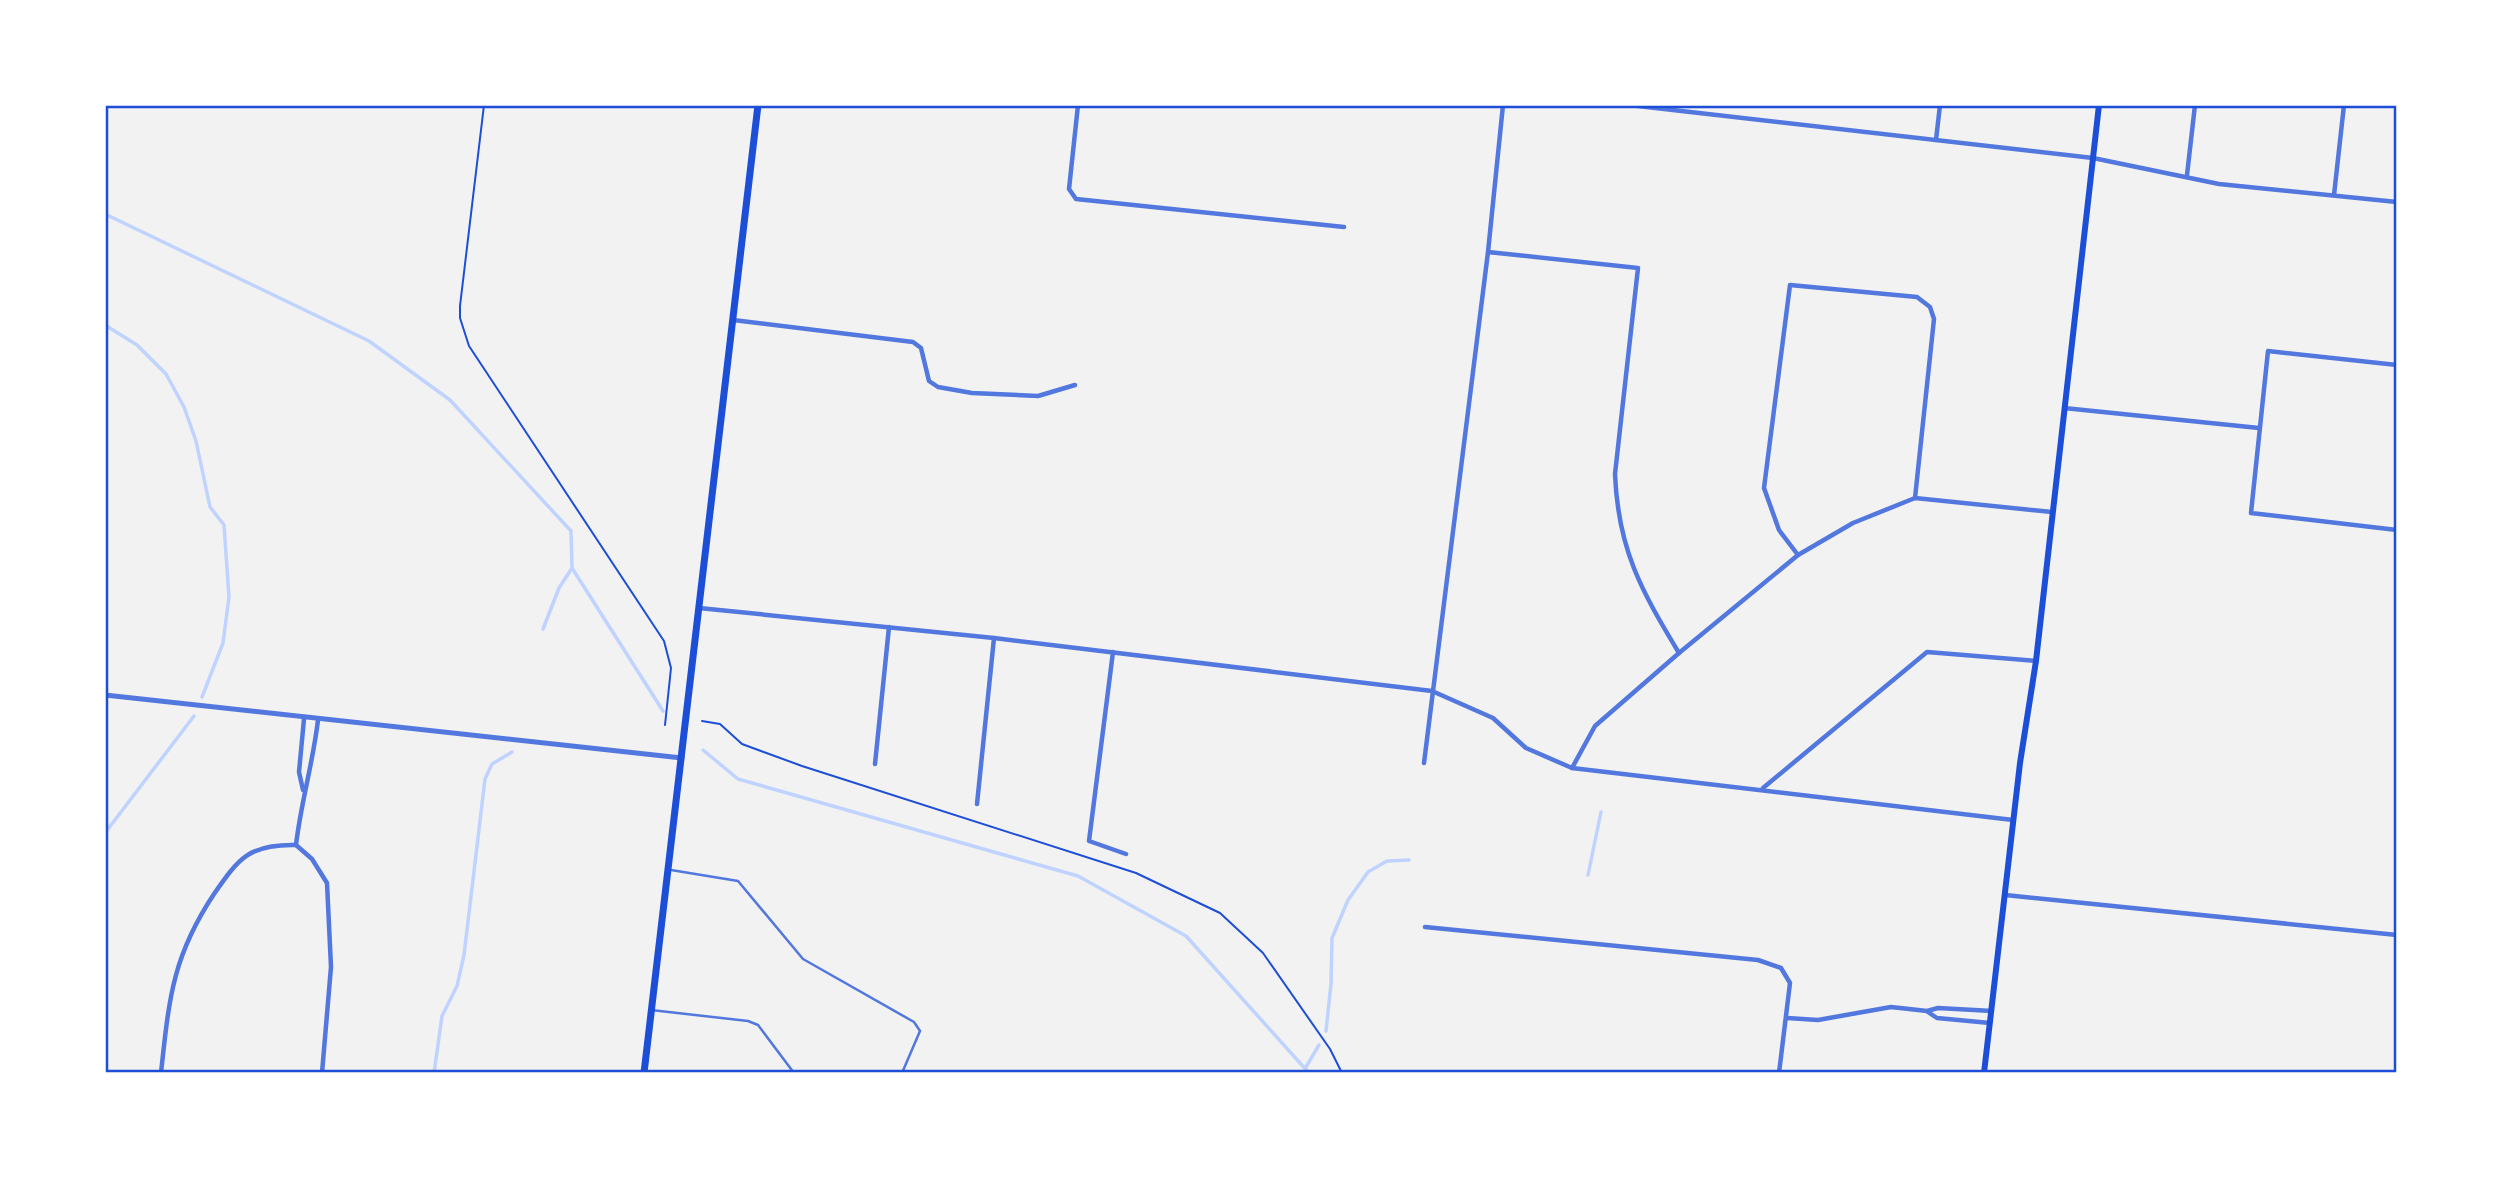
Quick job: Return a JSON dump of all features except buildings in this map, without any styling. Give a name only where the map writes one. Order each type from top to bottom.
[{"type":"main road","points":[[643,1073],[758,105]]},
{"type":"main road","points":[[1984,1073],[2013,820],[2036,661],[2099,105]]},
{"type":"street","points":[[1078,105],[1069,189],[1076,199],[1344,227]]},
{"type":"street","points":[[1424,763],[1488,252],[1503,105]]},
{"type":"street","points":[[1629,105],[2093,158],[2187,175],[2219,184],[2397,202]]},
{"type":"street","points":[[1936,140],[1940,105]]},
{"type":"street","points":[[2187,175],[2195,105]]},
{"type":"street","points":[[2334,195],[2344,105]]},
{"type":"street","points":[[1488,252],[1638,268],[1615,474],[1616,506],[1623,542],[1643,593],[1679,653]]},
{"type":"street","points":[[1798,555],[1779,530],[1764,488],[1790,285],[1917,298],[1930,307],[1934,319],[1915,498]]},
{"type":"street","points":[[733,320],[912,342],[921,348],[929,381],[953,390],[1038,396],[1076,385]]},
{"type":"street","points":[[2397,365],[2268,351],[2251,513],[2397,530]]},
{"type":"street","points":[[2063,408],[2259,428]]},
{"type":"street","points":[[1572,768],[1595,726],[1798,555],[1853,523],[1915,498],[2052,512]]},
{"type":"street","points":[[698,608],[993,638],[1432,691],[1493,718],[1526,748],[1572,768],[2013,820]]},
{"type":"street","points":[[875,764],[889,627]]},
{"type":"street","points":[[977,804],[993,638]]},
{"type":"street","points":[[1113,652],[1089,841],[1126,854]]},
{"type":"street","points":[[1763,789],[1927,652],[2036,661]]},
{"type":"street","points":[[105,695],[304,719],[682,758]]},
{"type":"street","points":[[303,791],[299,772],[304,719]]},
{"type":"street","points":[[296,845],[303,791],[312,773],[318,720]]},
{"type":"street","points":[[160,1073],[171,987],[193,926],[235,864],[246,854],[275,844],[296,845],[312,859],[327,883],[331,967],[322,1073]]},
{"type":"street","points":[[2005,895],[2397,934]]},
{"type":"street","points":[[1425,927],[1758,960],[1781,968],[1790,983],[1779,1073]]},
{"type":"street","points":[[1787,1018],[1818,1020],[1891,1007],[1927,1011],[1938,1008],[1992,1011]]},
{"type":"street","points":[[1927,1011],[1937,1018],[1990,1023]]},
{"type":"lane","points":[[668,869],[738,880],[803,959],[914,1022],[920,1031],[918,1042],[902,1073]]},
{"type":"lane","points":[[651,1010],[748,1020],[758,1025],[794,1073]]},
{"type":"path","points":[[484,105],[460,306],[463,331],[470,346],[664,641],[671,668],[665,725]]},
{"type":"path","points":[[702,721],[720,724],[742,744],[803,766],[1136,873],[1220,914],[1237,926],[1263,953],[1330,1049],[1342,1073]]},
{"type":"waterway","points":[[105,214],[369,341],[450,400],[571,531],[572,568],[663,711]]},
{"type":"waterway","points":[[105,325],[137,345],[166,374],[184,407],[196,441],[210,507],[224,525],[229,597],[223,643],[202,697]]},
{"type":"waterway","points":[[543,629],[559,588],[572,568]]},
{"type":"waterway","points":[[105,833],[194,716]]},
{"type":"waterway","points":[[703,750],[738,779],[1078,876],[1186,936],[1309,1073]]},
{"type":"waterway","points":[[434,1073],[442,1016],[457,986],[464,955],[485,779],[492,764],[512,752]]},
{"type":"waterway","points":[[1588,875],[1601,812]]},
{"type":"waterway","points":[[1326,1031],[1332,938],[1348,900],[1368,872],[1387,861],[1409,860]]},
{"type":"waterway","points":[[1306,1067],[1319,1045]]}]
